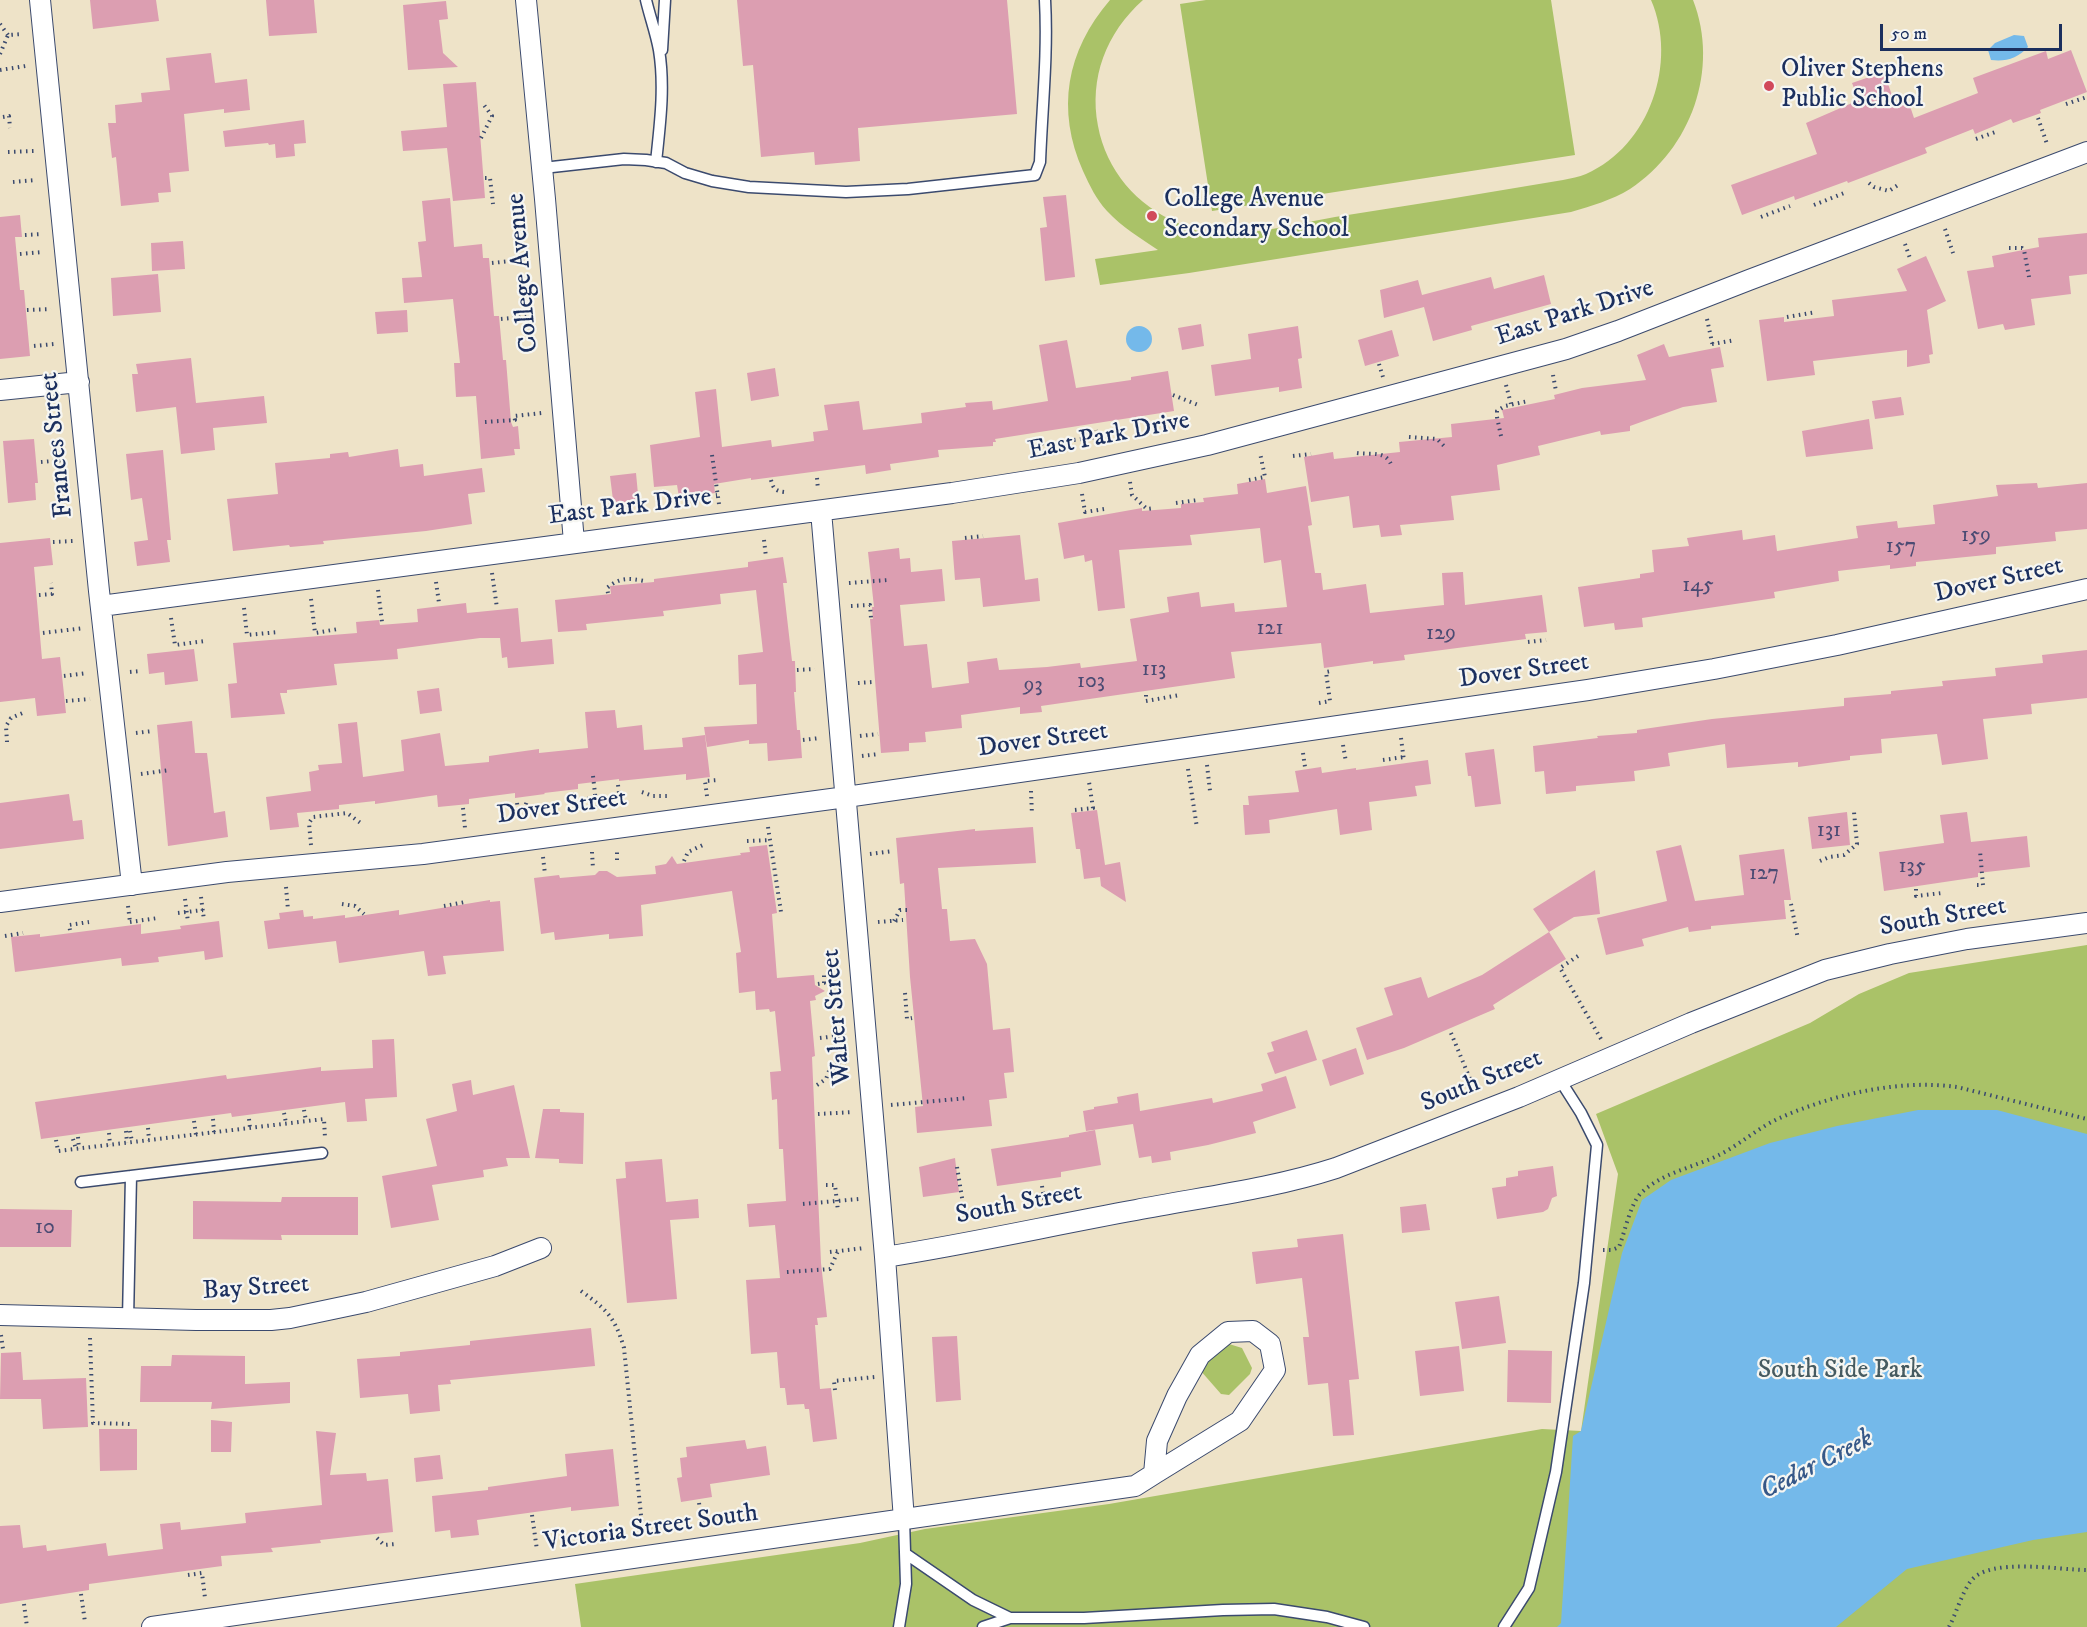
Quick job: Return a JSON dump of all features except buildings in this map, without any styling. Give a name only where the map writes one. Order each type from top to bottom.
[{"type":"street","name":"Frances Street","points":[[40,0],[129,892]]},
{"type":"street","name":"College Avenue","points":[[526,0],[543,168],[574,542]]},
{"type":"street","name":"East Park Drive","points":[[101,606],[998,486],[1119,465],[1207,445],[1502,367],[1618,331],[2087,152]]},
{"type":"street","points":[[0,390],[79,382]]},
{"type":"street","name":"Walter Street","points":[[821,511],[846,797],[877,1252],[904,1520]]},
{"type":"street","name":"Dover Street","points":[[0,902],[129,892],[326,862],[423,854],[846,797],[1596,688],[1714,669],[1864,639],[2087,589]]},
{"type":"street","name":"South Street","points":[[877,1252],[969,1242],[1138,1209],[1215,1197],[1312,1175],[1560,1080],[1691,1023],[1832,968],[1967,939],[2087,923]]},
{"type":"street","name":"Bay Street","points":[[0,1315],[128,1319],[272,1320],[292,1318],[365,1302],[495,1266],[541,1248]]},
{"type":"street","name":"Victoria Street South","points":[[152,1627],[1135,1486],[1240,1421],[1275,1370],[1270,1344],[1253,1331],[1228,1332],[1200,1355],[1177,1396],[1157,1441],[1154,1474]]},
{"type":"lane","points":[[646,0],[658,49],[661,74]]},
{"type":"lane","points":[[656,162],[661,114],[665,0]]},
{"type":"lane","points":[[543,168],[624,159],[666,163],[712,181],[749,187],[817,192],[885,191],[1035,175],[1040,162],[1043,74],[1047,40],[1045,0]]},
{"type":"lane","points":[[1504,1627],[1529,1588],[1556,1472],[1588,1249],[1597,1145],[1581,1113],[1560,1080]]},
{"type":"lane","points":[[81,1182],[322,1153]]},
{"type":"lane","points":[[128,1319],[130,1176]]},
{"type":"lane","points":[[899,1627],[904,1606],[906,1554],[904,1520]]},
{"type":"lane","points":[[906,1554],[973,1600],[1010,1618]]},
{"type":"lane","points":[[983,1627],[1010,1618],[1084,1618],[1223,1610],[1274,1610],[1327,1617],[1364,1627]]},
{"type":"path","points":[[0,24],[8,35]]},
{"type":"path","points":[[8,35],[27,33]]},
{"type":"path","points":[[0,54],[8,35]]},
{"type":"path","points":[[0,70],[30,66]]},
{"type":"path","points":[[2066,104],[2087,97]]},
{"type":"path","points":[[481,138],[492,116],[484,105]]},
{"type":"path","points":[[3,117],[9,116],[10,128]]},
{"type":"path","points":[[2038,118],[2047,144]]},
{"type":"path","points":[[1976,139],[1998,131]]},
{"type":"path","points":[[9,152],[38,150]]},
{"type":"path","points":[[485,178],[490,178],[493,204]]},
{"type":"path","points":[[13,182],[41,179]]},
{"type":"path","points":[[1869,183],[1874,187],[1889,191],[1898,185]]},
{"type":"path","points":[[1814,205],[1844,193]]},
{"type":"path","points":[[1761,217],[1790,206]]},
{"type":"path","points":[[1938,207],[1954,256]]},
{"type":"path","points":[[25,235],[46,233]]},
{"type":"path","points":[[1904,241],[1911,261]]},
{"type":"path","points":[[2008,248],[2024,250],[2029,277]]},
{"type":"path","points":[[20,254],[48,252]]},
{"type":"path","points":[[492,263],[531,259]]},
{"type":"path","points":[[27,310],[53,308]]},
{"type":"path","points":[[1788,316],[1816,312]]},
{"type":"path","points":[[1706,315],[1712,346],[1735,340]]},
{"type":"path","points":[[501,319],[536,316]]},
{"type":"path","points":[[34,346],[57,344]]},
{"type":"path","points":[[1551,368],[1556,392]]},
{"type":"path","points":[[1505,380],[1511,404]]},
{"type":"path","points":[[1173,395],[1198,405]]},
{"type":"path","points":[[1501,436],[1496,413],[1500,408],[1528,401]]},
{"type":"path","points":[[485,422],[515,420],[514,416],[544,413]]},
{"type":"path","points":[[1074,440],[1097,437],[1096,430]]},
{"type":"path","points":[[1409,437],[1437,439],[1444,446]]},
{"type":"path","points":[[1249,480],[1265,477],[1259,446]]},
{"type":"path","points":[[1357,453],[1371,455],[1379,453],[1390,460],[1392,468]]},
{"type":"path","points":[[1293,456],[1311,454]]},
{"type":"path","points":[[712,455],[722,524]]},
{"type":"path","points":[[41,462],[68,459]]},
{"type":"path","points":[[1129,478],[1132,495],[1147,509],[1155,508]]},
{"type":"path","points":[[771,480],[777,491],[787,492]]},
{"type":"path","points":[[1081,488],[1085,512],[1104,509]]},
{"type":"path","points":[[698,497],[717,495]]},
{"type":"path","points":[[1176,503],[1198,500]]},
{"type":"path","points":[[763,534],[766,557]]},
{"type":"path","points":[[965,538],[983,536]]},
{"type":"path","points":[[53,542],[76,541]]},
{"type":"path","points":[[492,571],[497,608]]},
{"type":"path","points":[[608,593],[607,588],[616,581],[626,578],[644,581]]},
{"type":"path","points":[[435,579],[439,603]]},
{"type":"path","points":[[842,584],[888,580]]},
{"type":"path","points":[[39,595],[52,594],[51,583]]},
{"type":"path","points":[[378,586],[382,622]]},
{"type":"path","points":[[310,596],[315,633],[338,629]]},
{"type":"path","points":[[244,605],[247,635],[279,632]]},
{"type":"path","points":[[844,607],[870,605],[871,618]]},
{"type":"path","points":[[171,615],[175,645],[205,641]]},
{"type":"path","points":[[43,633],[85,628]]},
{"type":"path","points":[[1528,642],[1546,640]]},
{"type":"path","points":[[797,670],[819,669]]},
{"type":"path","points":[[1319,703],[1330,701],[1326,672],[1331,671]]},
{"type":"path","points":[[64,676],[89,673]]},
{"type":"path","points":[[851,684],[872,682]]},
{"type":"path","points":[[1146,695],[1146,701],[1180,695]]},
{"type":"path","points":[[66,701],[91,699]]},
{"type":"path","points":[[7,742],[6,726],[10,718],[25,712]]},
{"type":"path","points":[[1383,760],[1404,759],[1400,730]]},
{"type":"path","points":[[128,734],[153,731]]},
{"type":"path","points":[[856,736],[878,734]]},
{"type":"path","points":[[803,740],[825,738]]},
{"type":"path","points":[[1342,738],[1346,762]]},
{"type":"path","points":[[858,756],[879,754]]},
{"type":"path","points":[[1206,757],[1210,791]]},
{"type":"path","points":[[1187,760],[1197,828]]},
{"type":"path","points":[[132,775],[170,770]]},
{"type":"path","points":[[1075,810],[1093,808],[1088,774]]},
{"type":"path","points":[[593,776],[598,818]]},
{"type":"path","points":[[707,803],[705,781],[718,780]]},
{"type":"path","points":[[1031,783],[1032,815]]},
{"type":"path","points":[[618,785],[622,814]]},
{"type":"path","points":[[642,792],[653,796],[667,796]]},
{"type":"path","points":[[572,793],[573,797],[596,800]]},
{"type":"path","points":[[519,814],[525,807],[526,801]]},
{"type":"path","points":[[517,802],[521,828]]},
{"type":"path","points":[[463,808],[466,835]]},
{"type":"path","points":[[1820,861],[1844,855],[1857,844],[1854,812]]},
{"type":"path","points":[[311,849],[309,823],[313,817],[347,813],[362,824]]},
{"type":"path","points":[[768,820],[781,912]]},
{"type":"path","points":[[747,841],[770,840]]},
{"type":"path","points":[[591,844],[593,869]]},
{"type":"path","points":[[684,861],[688,852],[703,845]]},
{"type":"path","points":[[542,851],[545,874]]},
{"type":"path","points":[[866,854],[893,851]]},
{"type":"path","points":[[1977,885],[1983,885],[1980,851]]},
{"type":"path","points":[[285,879],[288,910]]},
{"type":"path","points":[[200,889],[204,920]]},
{"type":"path","points":[[1916,890],[1916,896],[1942,893]]},
{"type":"path","points":[[184,891],[188,922]]},
{"type":"path","points":[[129,892],[130,923],[158,918]]},
{"type":"path","points":[[444,906],[465,902]]},
{"type":"path","points":[[342,904],[355,906],[364,914]]},
{"type":"path","points":[[1791,904],[1798,939]]},
{"type":"path","points":[[178,913],[203,910]]},
{"type":"path","points":[[893,921],[900,910],[909,910]]},
{"type":"path","points":[[872,923],[903,920]]},
{"type":"path","points":[[70,930],[69,925],[89,922]]},
{"type":"path","points":[[4,936],[23,933]]},
{"type":"path","points":[[1578,956],[1560,968],[1611,1058]]},
{"type":"path","points":[[818,984],[824,983],[824,972]]},
{"type":"path","points":[[905,993],[907,1019],[912,1018]]},
{"type":"path","points":[[1451,1034],[1483,1110]]},
{"type":"path","points":[[820,1038],[850,1035]]},
{"type":"path","points":[[836,1071],[835,1063],[852,1062]]},
{"type":"path","points":[[817,1085],[826,1079],[829,1071]]},
{"type":"path","points":[[1588,1249],[1612,1250],[1619,1247],[1633,1205],[1640,1194],[1656,1181],[1718,1156],[1781,1117],[1835,1099],[1891,1086],[1940,1084],[2087,1119]]},
{"type":"path","points":[[887,1106],[968,1098]]},
{"type":"path","points":[[304,1110],[306,1121]]},
{"type":"path","points":[[818,1114],[856,1111]]},
{"type":"path","points":[[284,1113],[286,1123]]},
{"type":"path","points":[[213,1119],[214,1132]]},
{"type":"path","points":[[249,1119],[250,1128]]},
{"type":"path","points":[[56,1140],[57,1151],[324,1119],[326,1132],[322,1153]]},
{"type":"path","points":[[194,1121],[196,1134]]},
{"type":"path","points":[[148,1128],[149,1140]]},
{"type":"path","points":[[128,1131],[130,1143]]},
{"type":"path","points":[[109,1133],[110,1145]]},
{"type":"path","points":[[75,1138],[77,1149]]},
{"type":"path","points":[[957,1167],[969,1242]]},
{"type":"path","points":[[826,1185],[835,1185],[838,1211]]},
{"type":"path","points":[[803,1204],[864,1199]]},
{"type":"path","points":[[787,1272],[830,1269],[838,1251]]},
{"type":"path","points":[[830,1252],[877,1252]]},
{"type":"path","points":[[580,1291],[613,1317],[624,1348],[644,1557]]},
{"type":"path","points":[[2,1335],[3,1349]]},
{"type":"path","points":[[90,1336],[93,1424],[130,1424]]},
{"type":"path","points":[[835,1390],[834,1381],[879,1376]]},
{"type":"path","points":[[699,1503],[704,1533]]},
{"type":"path","points":[[532,1515],[538,1556]]},
{"type":"path","points":[[377,1538],[384,1545],[396,1544]]},
{"type":"path","points":[[1949,1627],[1971,1580],[1984,1572],[2016,1567],[2087,1570]]},
{"type":"path","points":[[188,1575],[202,1574],[206,1605]]},
{"type":"path","points":[[81,1594],[84,1622]]},
{"type":"path","points":[[24,1604],[27,1627]]},
{"type":"green space","points":[[1110,0],[1143,0],[1119,27],[1110,42],[1099,74],[1096,108],[1098,126],[1108,157],[1126,185],[1149,207],[1184,226],[1204,232],[1253,232],[1563,180],[1586,174],[1608,161],[1627,144],[1642,123],[1653,100],[1659,75],[1661,49],[1659,24],[1651,0],[1693,0],[1701,26],[1703,53],[1701,80],[1684,130],[1669,152],[1651,172],[1630,189],[1594,205],[1571,212],[1100,285],[1095,259],[1158,250],[1131,232],[1100,202],[1083,171],[1070,126],[1068,104],[1075,60],[1095,19]]},
{"type":"green space","points":[[1206,0],[1551,0],[1575,155],[1212,211],[1180,4]]},
{"type":"green space","name":"South Side Park","points":[[2087,945],[2087,1627],[581,1627],[575,1584],[860,1543],[925,1529],[1109,1504],[1542,1429],[1581,1431],[1618,1174],[1596,1114],[1810,1023],[1859,994],[1909,973]]},
{"type":"green space","points":[[1229,1344],[1242,1348],[1252,1368],[1250,1374],[1229,1395],[1221,1394],[1200,1370],[1202,1360]]},
{"type":"water","points":[[2014,35],[2024,36],[2028,47],[2011,58],[1991,60],[1988,50],[1995,43]]},
{"type":"water","points":[[1139,326],[1148,330],[1152,339],[1148,348],[1139,352],[1130,348],[1126,339],[1130,330]]},
{"type":"water","name":"Cedar Creek","points":[[1918,1110],[1997,1110],[2087,1134],[2087,1532],[2033,1540],[1907,1569],[1836,1627],[1557,1627],[1561,1623],[1573,1436],[1581,1431],[1622,1253],[1642,1200],[1671,1180],[1770,1143],[1837,1126]]},
{"type":"place","name":"Oliver Stephens Public School","points":[[1769,86]]},
{"type":"place","name":"College Avenue Secondary School","points":[[1152,216]]}]
